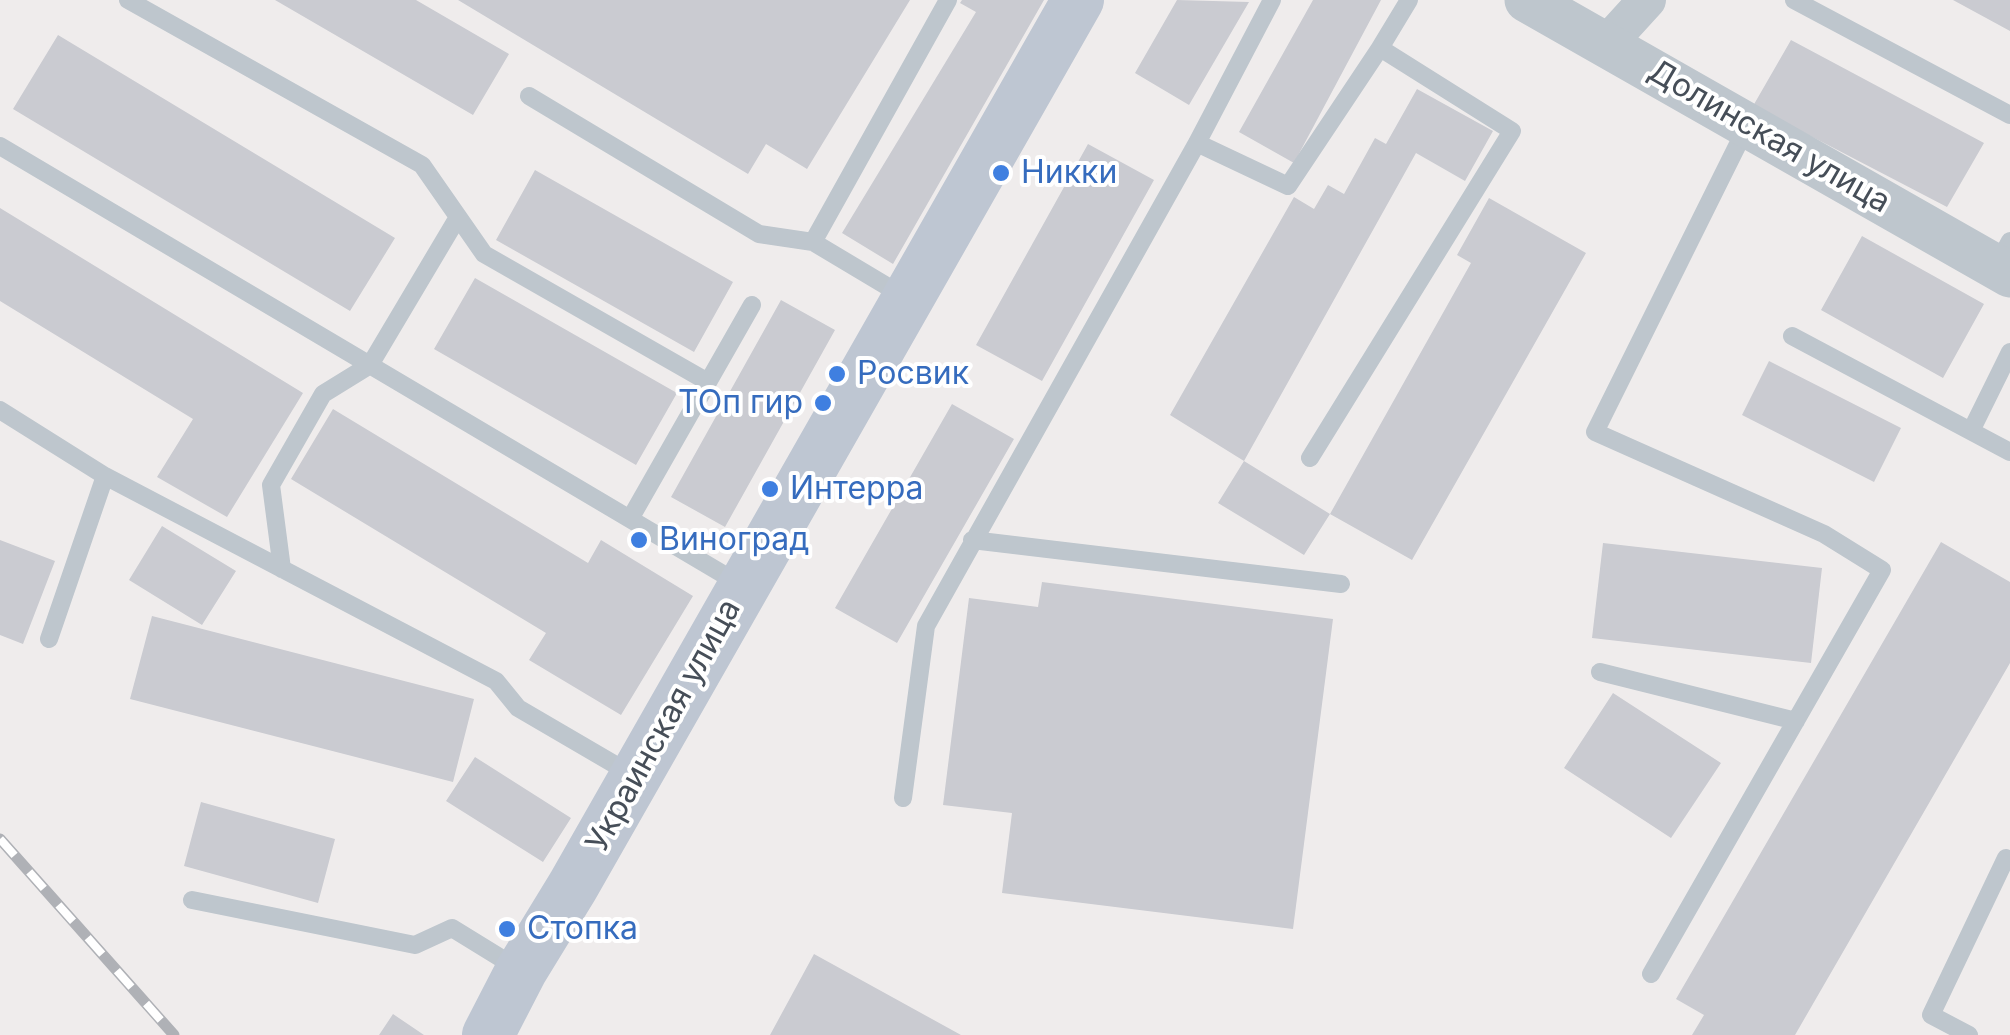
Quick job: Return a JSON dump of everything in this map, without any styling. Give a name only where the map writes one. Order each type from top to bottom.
[{"type":"main road","name":"Украинская улица","points":[[488,1035],[521,971],[1078,0]]},
{"type":"street","name":"Долинская улица","points":[[1527,0],[2005,261]]},
{"type":"street","points":[[1606,45],[1648,0]]},
{"type":"lane","points":[[128,0],[422,165],[484,254],[708,382]]},
{"type":"lane","points":[[813,242],[948,0]]},
{"type":"lane","points":[[903,798],[926,626],[1197,142],[1272,0]]},
{"type":"lane","points":[[1197,142],[1288,186],[1408,0]]},
{"type":"lane","points":[[1794,0],[2010,116]]},
{"type":"lane","points":[[1310,458],[1512,131],[1380,48]]},
{"type":"lane","points":[[529,96],[758,234],[813,242],[906,298]]},
{"type":"lane","points":[[1652,974],[1882,570],[1824,534],[1596,432],[1748,124]]},
{"type":"lane","points":[[0,146],[743,586]]},
{"type":"lane","points":[[282,568],[271,486],[322,394],[370,365],[458,217]]},
{"type":"lane","points":[[630,519],[752,305]]},
{"type":"lane","points":[[1792,336],[2010,452]]},
{"type":"lane","points":[[1971,432],[2010,352]]},
{"type":"lane","points":[[0,410],[105,476],[496,681],[518,708],[636,776]]},
{"type":"lane","points":[[49,640],[105,476]]},
{"type":"lane","points":[[972,540],[1341,584]]},
{"type":"lane","points":[[1600,672],[1796,721]]},
{"type":"lane","points":[[1969,1035],[1931,1015],[2006,858],[2010,860]]},
{"type":"lane","points":[[192,900],[415,945],[452,928],[521,971]]},
{"type":"building","points":[[275,0],[416,0],[509,54],[473,115]]},
{"type":"building","points":[[458,0],[910,0],[807,169],[766,144],[748,174]]},
{"type":"building","points":[[1044,0],[893,264],[842,233],[976,12],[960,3]]},
{"type":"building","points":[[1177,0],[1249,2],[1189,105],[1135,73]]},
{"type":"building","points":[[1313,0],[1381,0],[1294,163],[1239,132]]},
{"type":"building","points":[[1953,0],[2010,0],[2010,31]]},
{"type":"building","points":[[58,35],[395,238],[350,311],[13,109]]},
{"type":"building","points":[[1791,40],[1984,143],[1947,207],[1753,106]]},
{"type":"building","points":[[1417,89],[1493,131],[1465,181],[1416,153],[1244,461],[1170,415],[1294,197],[1314,209],[1328,185],[1344,194],[1375,138],[1386,144]]},
{"type":"building","points":[[1088,144],[1154,180],[1042,381],[976,345]]},
{"type":"building","points":[[535,170],[733,282],[694,352],[496,240]]},
{"type":"building","points":[[1489,198],[1586,253],[1412,560],[1330,514],[1471,263],[1457,255]]},
{"type":"building","points":[[0,208],[303,393],[227,517],[157,477],[193,419],[0,301]]},
{"type":"building","points":[[1862,236],[1984,304],[1943,378],[1821,310]]},
{"type":"building","points":[[475,278],[677,393],[636,465],[434,349]]},
{"type":"building","points":[[781,300],[835,330],[725,527],[671,497]]},
{"type":"building","points":[[1769,361],[1901,428],[1874,482],[1742,415]]},
{"type":"building","points":[[952,404],[1014,439],[897,643],[835,608]]},
{"type":"building","points":[[333,409],[588,563],[601,540],[693,596],[621,715],[529,660],[546,633],[291,479]]},
{"type":"building","points":[[1244,461],[1330,514],[1304,555],[1218,503]]},
{"type":"building","points":[[162,526],[236,571],[202,625],[129,580]]},
{"type":"building","points":[[0,540],[55,561],[23,644],[0,635]]},
{"type":"building","points":[[1941,542],[2010,582],[2010,663],[1795,1035],[1692,1035],[1704,1015],[1676,999]]},
{"type":"building","points":[[1603,543],[1822,568],[1811,663],[1592,638]]},
{"type":"building","points":[[1042,582],[1333,619],[1293,929],[1002,893],[1012,813],[943,805],[969,598],[1038,607]]},
{"type":"building","points":[[152,616],[474,699],[453,782],[130,699]]},
{"type":"building","points":[[1613,693],[1721,763],[1671,838],[1564,768]]},
{"type":"building","points":[[475,757],[571,818],[543,862],[446,801]]},
{"type":"building","points":[[201,802],[335,839],[318,903],[184,866]]},
{"type":"building","points":[[814,954],[961,1035],[770,1035]]},
{"type":"building","points":[[393,1014],[424,1035],[379,1035]]},
{"type":"railway","points":[[0,839],[174,1035]]},
{"type":"place","name":"Никки","points":[[1001,173]]},
{"type":"place","name":"Росвик","points":[[837,374]]},
{"type":"place","name":"ТОп гир","points":[[823,403]]},
{"type":"place","name":"Интерра","points":[[770,489]]},
{"type":"place","name":"Виноград","points":[[639,540]]},
{"type":"place","name":"Стопка","points":[[507,929]]}]
